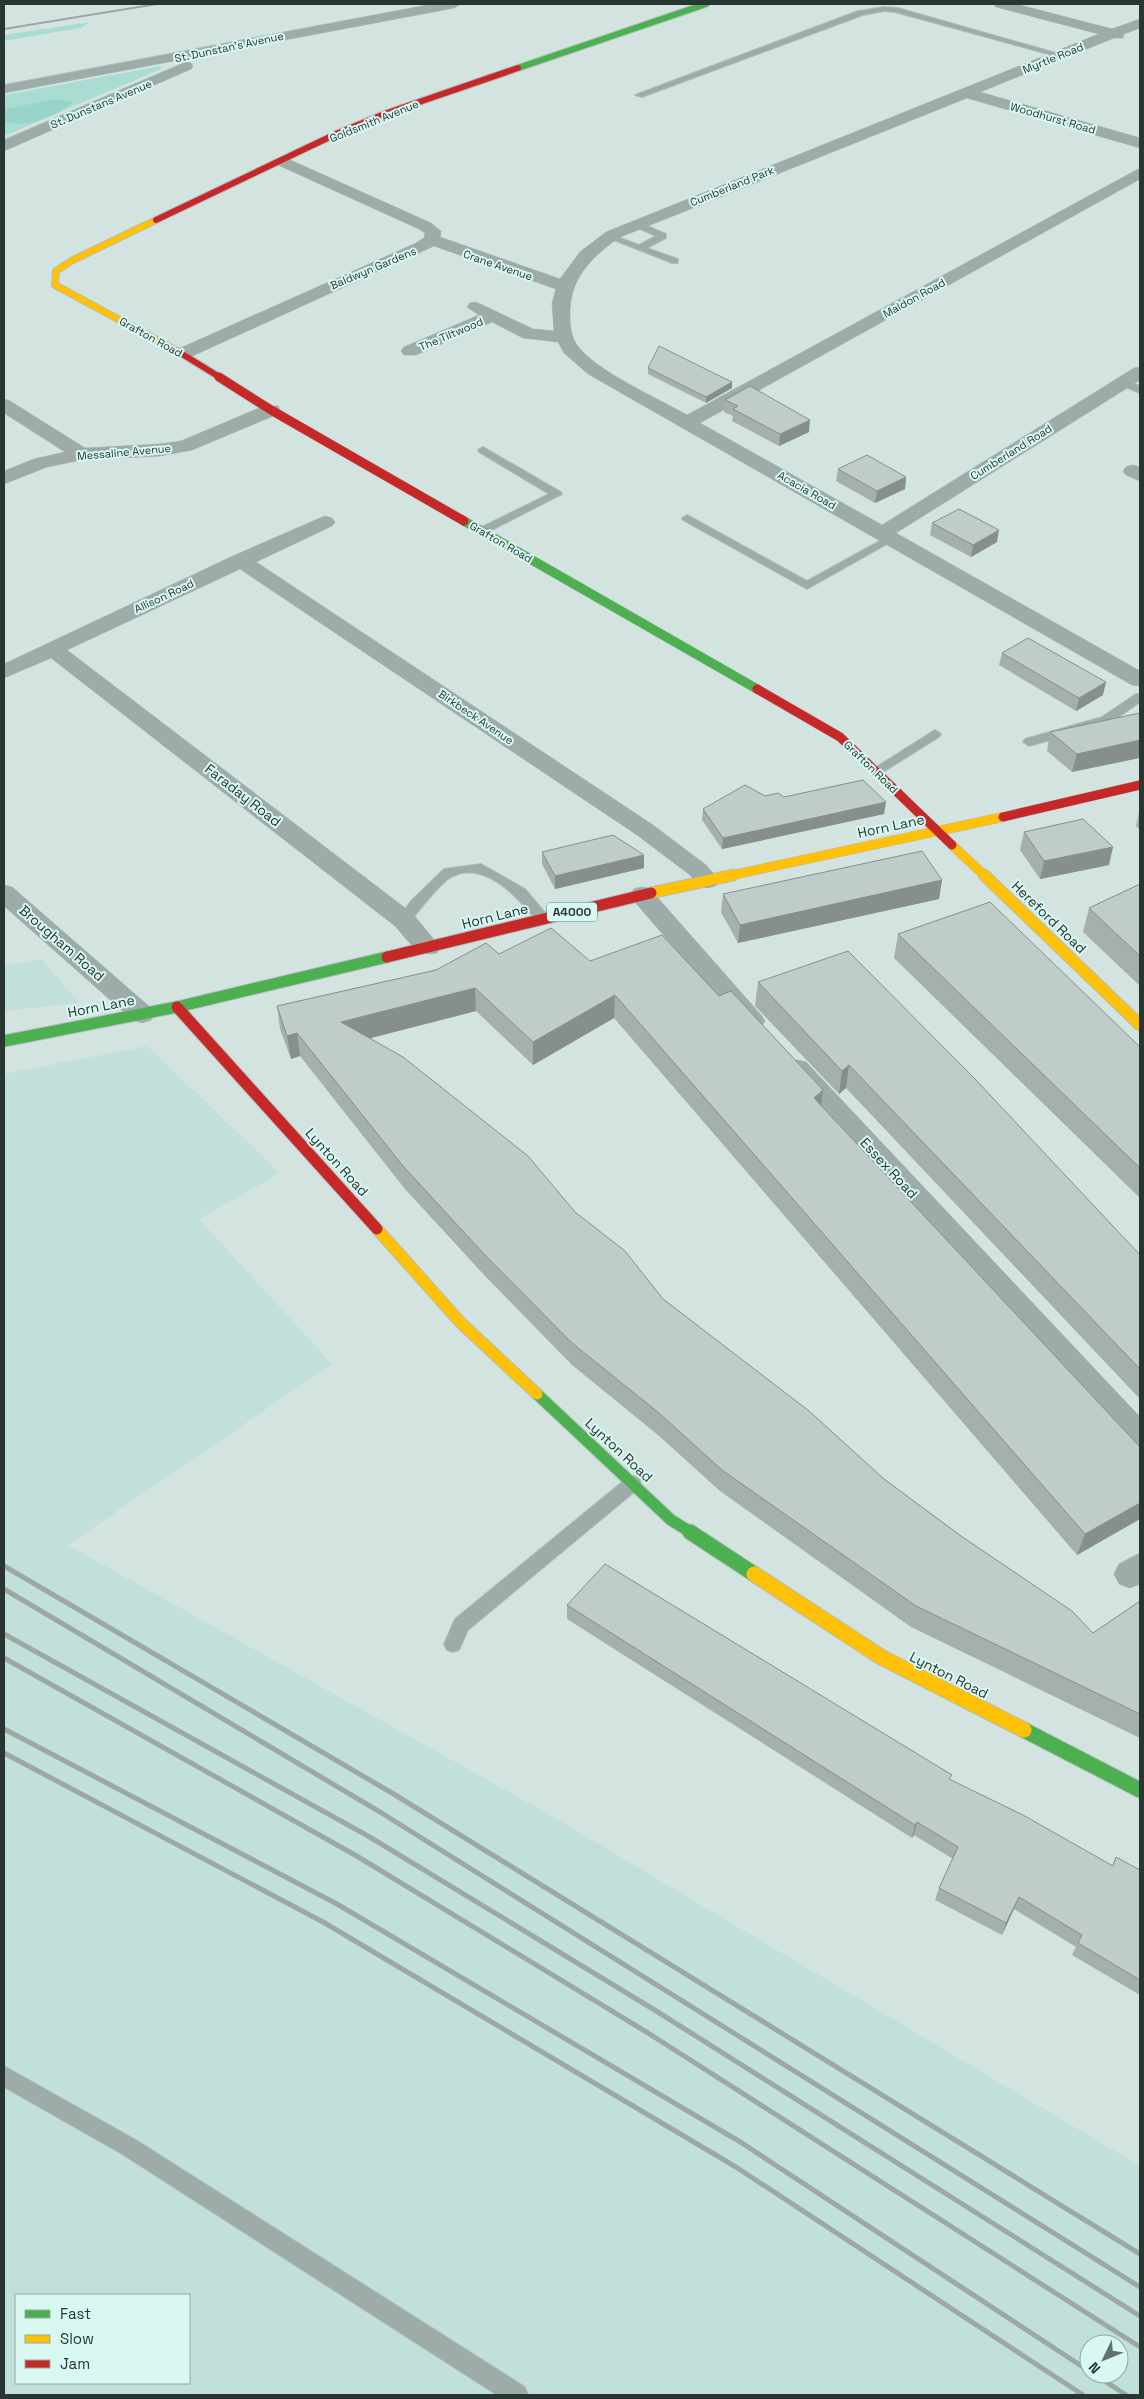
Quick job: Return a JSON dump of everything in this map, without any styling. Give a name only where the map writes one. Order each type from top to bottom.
[{"type":"street","name":"St. Dunstan's Avenue","points":[[4,89],[193,55],[408,11],[454,4]]},
{"type":"street","name":"Goldsmith Avenue","points":[[56,272],[71,261],[283,162],[336,134],[387,113],[706,4]]},
{"type":"street","points":[[1001,4],[1024,6],[1114,34],[1140,40]]},
{"type":"street","name":"Myrtle Road","points":[[966,93],[1140,23]]},
{"type":"street","name":"St. Dunstans Avenue","points":[[4,146],[182,69],[189,64],[193,55]]},
{"type":"street","name":"Woodhurst Road","points":[[966,93],[1140,143]]},
{"type":"street","name":"Cumberland Park","points":[[564,337],[560,320],[564,286],[582,259],[610,237],[636,224],[966,93]]},
{"type":"street","name":"Baldwyn Gardens","points":[[182,354],[420,248],[432,240],[433,231],[425,226],[283,162]]},
{"type":"street","name":"Maldon Road","points":[[688,422],[1140,174]]},
{"type":"street","name":"Crane Avenue","points":[[432,240],[564,286]]},
{"type":"street","name":"Grafton Road","points":[[56,272],[55,285],[182,354],[271,410],[840,737],[938,831]]},
{"type":"street","name":"The Tiltwood","points":[[410,351],[484,312],[529,334],[564,337]]},
{"type":"street","name":"Acacia Road","points":[[564,337],[570,349],[594,370],[1140,680]]},
{"type":"street","name":"Cumberland Road","points":[[887,536],[1132,386],[1140,372]]},
{"type":"street","points":[[4,405],[81,454]]},
{"type":"street","name":"Messaline Avenue","points":[[4,478],[41,463],[81,454],[160,450],[185,446],[271,410]]},
{"type":"street","name":"Allison Road","points":[[4,672],[240,560],[325,522]]},
{"type":"street","name":"Birkbeck Avenue","points":[[240,560],[645,830],[707,880]]},
{"type":"street","name":"Faraday Road","points":[[52,649],[404,920],[428,947]]},
{"type":"street","name":"Horn Lane","points":[[4,1041],[177,1007],[707,880],[938,831],[1140,785]]},
{"type":"street","name":"Hereford Road","points":[[938,831],[1140,1025]]},
{"type":"street","name":"Brougham Road","points":[[4,893],[142,1014]]},
{"type":"street","name":"Essex Road","points":[[642,895],[675,944],[776,1046],[1140,1437]]},
{"type":"street","name":"Lynton Road","points":[[177,1007],[460,1322],[672,1520],[881,1656],[1140,1790]]},
{"type":"lane","points":[[639,95],[861,13],[884,9],[910,14],[1059,55]]},
{"type":"lane","points":[[636,224],[663,236],[641,247]]},
{"type":"lane","points":[[610,237],[675,261]]},
{"type":"lane","points":[[482,531],[556,494],[483,450]]},
{"type":"lane","points":[[687,518],[807,586],[887,536]]},
{"type":"lane","points":[[1029,742],[1106,720],[1140,697]]},
{"type":"lane","points":[[876,772],[935,734]]},
{"type":"lane","points":[[404,920],[416,904],[449,872],[481,868],[520,892],[543,920]]},
{"type":"lane","points":[[453,1644],[461,1625],[633,1484]]},
{"type":"lane","points":[[4,2076],[129,2147],[517,2395]]},
{"type":"shaded area","points":[[41,959],[79,1003],[4,1011],[4,966]]},
{"type":"shaded area","points":[[147,1046],[280,1173],[199,1219],[332,1364],[68,1545],[543,1811],[1140,2166],[1140,2395],[4,2395],[4,1074]]},
{"type":"green space","points":[[90,22],[80,28],[4,41],[4,35]]},
{"type":"green space","points":[[161,66],[161,69],[4,136],[4,95]]},
{"type":"green space","points":[[54,99],[73,102],[57,113],[41,120],[23,123],[4,122],[4,111],[6,109]]},
{"type":"building","points":[[659,346],[732,382],[706,397],[648,368]]},
{"type":"building","points":[[750,386],[810,420],[780,434],[733,409],[738,406],[725,400]]},
{"type":"building","points":[[867,455],[906,477],[877,491],[838,469]]},
{"type":"building","points":[[959,509],[999,530],[973,545],[932,523]]},
{"type":"building","points":[[1028,638],[1106,682],[1079,698],[1002,653]]},
{"type":"building","points":[[1140,713],[1140,740],[1077,754],[1050,732]]},
{"type":"building","points":[[863,780],[886,802],[723,838],[703,809],[745,785],[765,796],[778,793],[784,797]]},
{"type":"building","points":[[1083,819],[1113,847],[1044,861],[1024,832]]},
{"type":"building","points":[[613,835],[644,855],[555,876],[542,852]]},
{"type":"building","points":[[922,851],[942,880],[740,925],[723,894]]},
{"type":"building","points":[[1140,884],[1140,956],[1089,908]]},
{"type":"building","points":[[990,902],[1140,1047],[1140,1168],[898,934]]},
{"type":"building","points":[[551,928],[590,961],[662,935],[719,996],[731,991],[823,1090],[814,1098],[1140,1447],[1140,1503],[1085,1534],[615,995],[533,1042],[475,988],[341,1022],[403,1057],[528,1156],[575,1212],[625,1251],[663,1299],[809,1411],[884,1479],[961,1536],[1072,1611],[1093,1633],[1140,1601],[1140,1714],[916,1606],[722,1470],[659,1413],[572,1343],[484,1254],[403,1166],[297,1033],[287,1036],[277,1006],[436,970],[486,943],[499,954]]},
{"type":"building","points":[[848,951],[975,1079],[1140,1255],[1140,1369],[849,1065],[842,1071],[758,982]]},
{"type":"building","points":[[605,1564],[952,1775],[949,1779],[1023,1815],[1113,1866],[1116,1857],[1140,1870],[1140,1980],[1078,1943],[1082,1935],[1019,1897],[1006,1923],[939,1888],[958,1847],[917,1822],[915,1825],[567,1605]]},
{"type":"railway","points":[[4,29],[157,4]]},
{"type":"railway","points":[[4,1566],[392,1793],[1140,2254]]},
{"type":"railway","points":[[4,1589],[380,1812],[1140,2287]]},
{"type":"railway","points":[[4,1634],[368,1836],[653,2009],[1140,2316]]},
{"type":"railway","points":[[4,1658],[355,1855],[648,2033],[1140,2347]]},
{"type":"railway","points":[[4,1729],[337,1904],[742,2143],[1079,2364]]},
{"type":"railway","points":[[4,1753],[323,1922],[736,2167],[1083,2395]]},
{"type":"railway","points":[[1109,2384],[1126,2395]]},
{"type":"traffic: fast","points":[[518,68],[706,4]]},
{"type":"traffic: fast","points":[[464,521],[757,689]]},
{"type":"traffic: fast","points":[[4,1041],[177,1007],[387,957]]},
{"type":"traffic: fast","points":[[537,1394],[671,1520],[754,1574]]},
{"type":"traffic: fast","points":[[1024,1730],[1140,1790]]},
{"type":"traffic: slow","points":[[156,220],[71,261],[56,271],[55,285],[179,352]]},
{"type":"traffic: slow","points":[[651,893],[1003,817]]},
{"type":"traffic: slow","points":[[952,845],[1140,1025]]},
{"type":"traffic: slow","points":[[377,1229],[460,1322],[537,1394]]},
{"type":"traffic: slow","points":[[754,1574],[881,1657],[1024,1730]]},
{"type":"traffic: jam","points":[[156,220],[336,134],[387,113],[518,68]]},
{"type":"traffic: jam","points":[[179,352],[271,410],[464,521]]},
{"type":"traffic: jam","points":[[757,689],[840,737],[952,845]]},
{"type":"traffic: jam","points":[[1003,817],[1140,785]]},
{"type":"traffic: jam","points":[[387,957],[651,893]]},
{"type":"traffic: jam","points":[[177,1007],[377,1229]]}]
